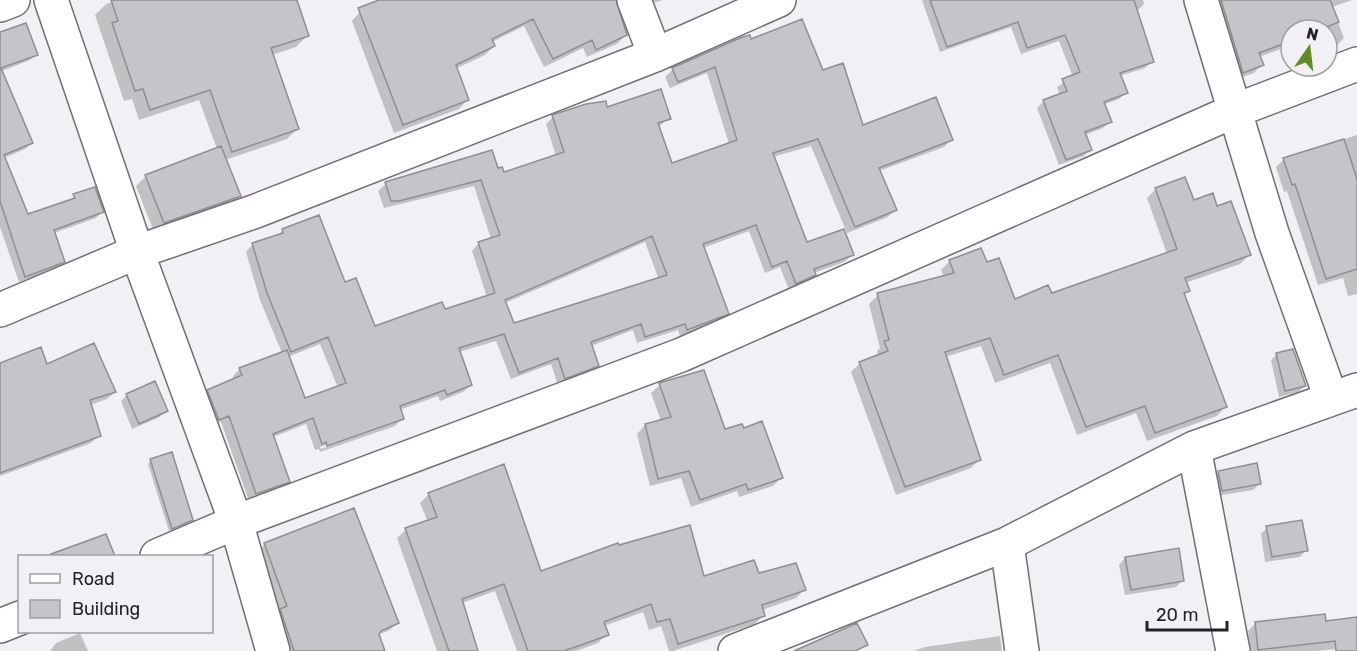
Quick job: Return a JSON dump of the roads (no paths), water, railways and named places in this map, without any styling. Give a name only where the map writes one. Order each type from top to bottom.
[{"type":"street","points":[[0,5],[13,0]]},
{"type":"street","points":[[51,0],[137,252],[236,522],[273,651]]},
{"type":"street","points":[[634,0],[655,55]]},
{"type":"street","points":[[0,310],[137,252],[256,211],[655,55],[779,0]]},
{"type":"street","points":[[735,651],[1007,544],[1194,448],[1344,394],[1272,233],[1201,0]]},
{"type":"street","points":[[159,555],[236,522],[681,355],[1234,111],[1357,64]]},
{"type":"street","points":[[1194,448],[1233,651]]},
{"type":"street","points":[[1007,544],[1022,651]]},
{"type":"street","points":[[0,626],[18,619]]}]
